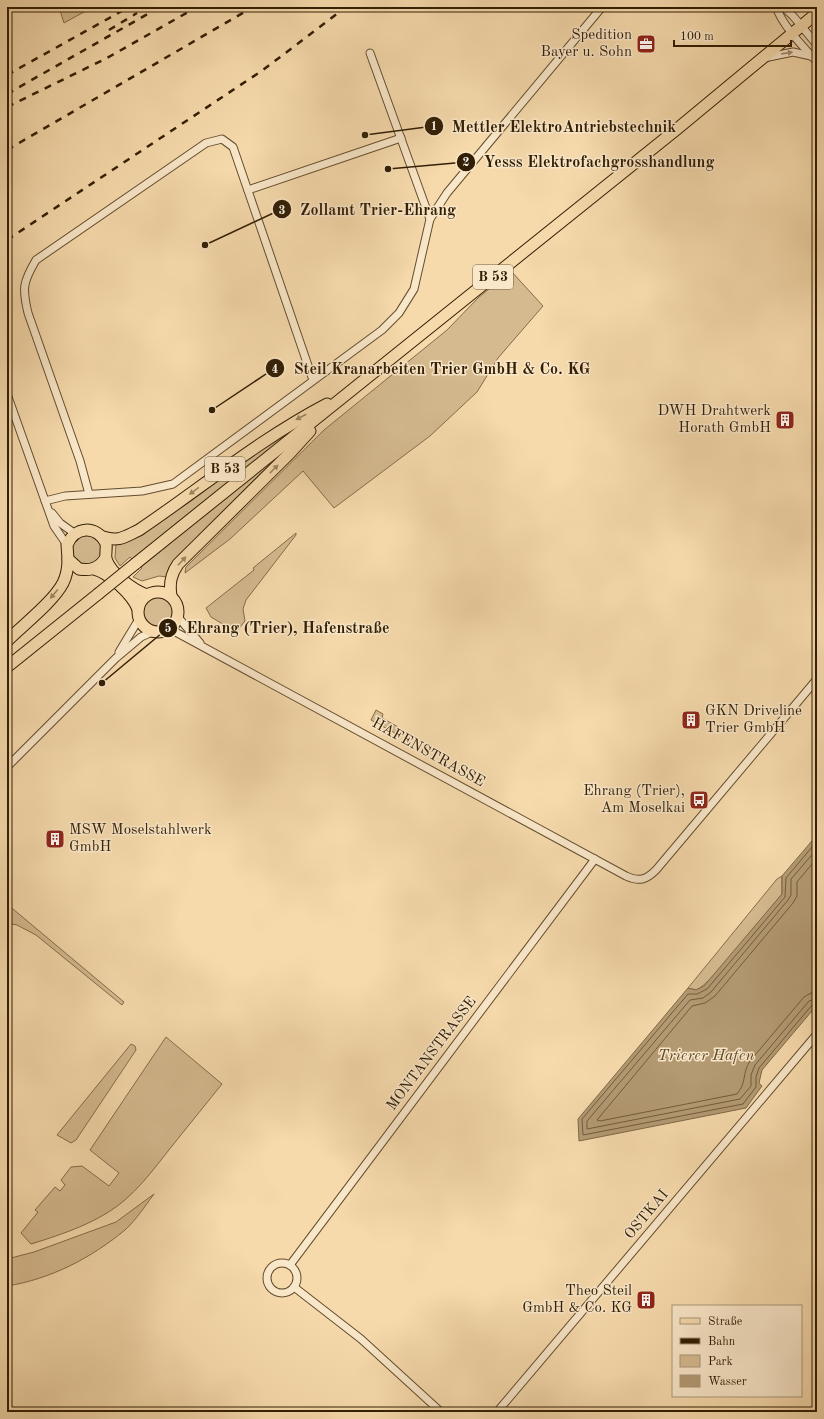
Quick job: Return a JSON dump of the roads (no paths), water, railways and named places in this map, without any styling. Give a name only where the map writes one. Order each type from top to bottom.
[{"type":"main road","name":"B 53","points":[[7,667],[677,129],[792,32],[817,13]]},
{"type":"main road","name":"B 53","points":[[74,533],[89,529],[113,541],[139,530],[296,420],[349,393]]},
{"type":"main road","name":"B 53","points":[[178,617],[178,605],[171,596],[170,587],[171,575],[178,564],[285,458],[335,404]]},
{"type":"main road","points":[[7,641],[51,598],[62,584],[67,572],[67,545],[74,533]]},
{"type":"main road","points":[[103,537],[106,543],[106,557],[111,568],[120,577],[147,595]]},
{"type":"main road","points":[[94,569],[101,564],[106,557]]},
{"type":"main road","points":[[68,559],[79,569],[94,569],[101,571],[131,596],[144,627],[152,632],[158,633],[170,629],[178,617]]},
{"type":"main road","points":[[139,614],[141,601],[147,595],[159,592],[171,596]]},
{"type":"street","points":[[45,501],[65,496],[142,491],[173,484],[204,463],[313,380],[382,330],[399,313],[414,289],[430,219],[447,193],[602,7]]},
{"type":"street","points":[[776,7],[780,16],[815,60]]},
{"type":"street","points":[[783,7],[801,25],[817,45]]},
{"type":"street","points":[[370,52],[430,219]]},
{"type":"street","points":[[760,59],[793,52],[804,54],[815,60]]},
{"type":"street","points":[[248,190],[401,138]]},
{"type":"street","points":[[89,494],[80,461],[28,312],[24,296],[26,277],[36,260],[214,140],[222,139],[233,147],[313,380]]},
{"type":"street","points":[[7,394],[54,526],[67,545]]},
{"type":"street","points":[[45,501],[54,518],[74,533]]},
{"type":"street","points":[[116,658],[139,614]]},
{"type":"street","name":"HAFENSTRASSE","points":[[178,617],[201,645]]},
{"type":"street","name":"HAFENSTRASSE","points":[[170,629],[632,879],[644,879],[656,870],[817,679]]},
{"type":"street","points":[[7,767],[116,658],[141,637],[152,632]]},
{"type":"street","name":"MONTANSTRASSE","points":[[290,1265],[595,859]]},
{"type":"street","name":"OSTKAI","points":[[496,1412],[817,1034]]},
{"type":"street","points":[[280,1263],[290,1265],[296,1273],[297,1278],[294,1287],[286,1292],[278,1292],[269,1286],[267,1274],[272,1266],[280,1263]]},
{"type":"street","points":[[294,1287],[361,1339],[441,1412]]},
{"type":"water","name":"Trierer Hafen","points":[[817,835],[817,1005],[762,1070],[759,1083],[762,1086],[746,1108],[579,1141],[578,1119],[688,988],[696,990],[704,986],[782,894],[782,876]]},
{"type":"railway","points":[[7,75],[129,7]]},
{"type":"railway","points":[[7,94],[160,7]]},
{"type":"railway","points":[[7,107],[107,58],[197,7]]},
{"type":"railway","points":[[7,150],[253,7]]},
{"type":"railway","points":[[7,240],[263,70],[346,7]]},
{"type":"railway","points":[[109,30],[137,13]]},
{"type":"place","name":"Spedition Bayer u. Sohn","points":[[646,44]]},
{"type":"place","name":"Mettler ElektroAntriebstechnik","points":[[365,135]]},
{"type":"place","name":"Yesss Elektrofachgrosshandlung","points":[[388,169]]},
{"type":"place","name":"Zollamt Trier-Ehrang","points":[[205,245]]},
{"type":"place","name":"Steil Kranarbeiten Trier GmbH & Co. KG","points":[[212,410]]},
{"type":"place","name":"DWH Drahtwerk Horath GmbH","points":[[785,420]]},
{"type":"place","name":"Ehrang (Trier), Hafenstraße","points":[[102,683]]},
{"type":"place","name":"GKN Driveline Trier GmbH","points":[[691,720]]},
{"type":"place","name":"Ehrang (Trier), Am Moselkai","points":[[699,800]]},
{"type":"place","name":"MSW Moselstahlwerk GmbH","points":[[55,839]]},
{"type":"place","name":"Theo Steil GmbH & Co. KG","points":[[646,1300]]}]
